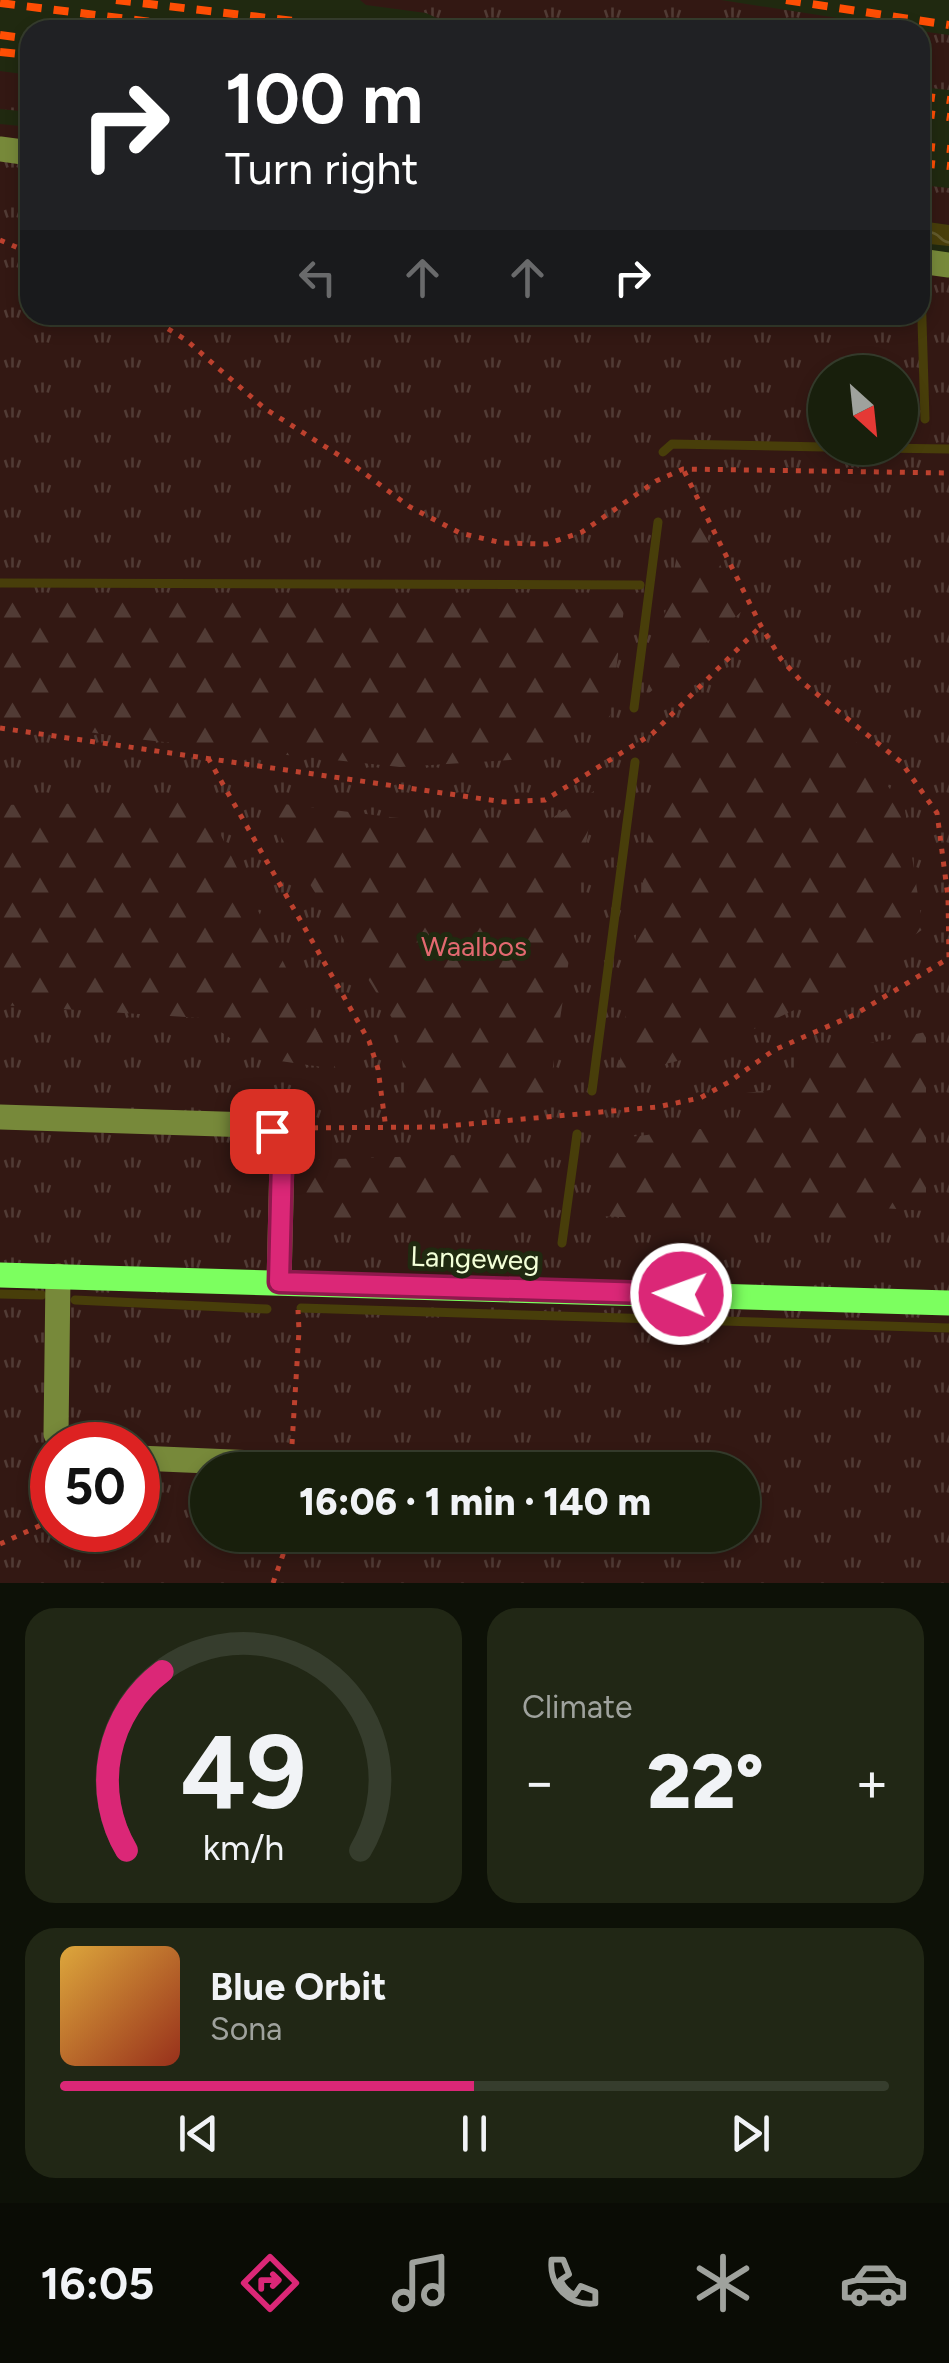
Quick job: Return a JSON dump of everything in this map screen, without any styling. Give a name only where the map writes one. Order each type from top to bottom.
[{"type":"main road","name":"Langeweg","points":[[0,1275],[949,1303]]},
{"type":"street","points":[[0,1118],[252,1125],[272,1131],[279,1141],[282,1160],[288,1282]]},
{"type":"street","points":[[56,1422],[58,1276]]},
{"type":"street","points":[[160,1458],[190,1457]]},
{"type":"path","points":[[162,325],[186,340],[264,408],[348,460],[410,507],[460,532],[502,543],[547,544],[582,532],[656,481],[684,469],[949,473]]},
{"type":"path","points":[[272,1131],[435,1127],[656,1107],[700,1098],[774,1050],[854,1015],[949,958],[948,897],[937,813],[901,762],[802,682],[781,658],[761,626],[684,469]]},
{"type":"path","points":[[0,728],[504,802],[545,800],[652,734],[761,626]]},
{"type":"path","points":[[208,758],[369,1042],[378,1069],[386,1128]]},
{"type":"path","points":[[286,1452],[299,1331],[288,1282]]},
{"type":"path","points":[[0,1544],[30,1530]]},
{"type":"path","points":[[273,1583],[284,1552]]},
{"type":"green space","points":[[360,0],[721,0],[850,20],[441,20],[426,13],[366,5]]},
{"type":"green space","points":[[930,32],[949,35],[949,90],[930,88]]},
{"type":"green space","points":[[0,71],[20,74],[20,111],[0,109]]},
{"type":"green space","name":"Waalbos","points":[[0,124],[20,126],[20,325],[930,325],[930,269],[949,272],[949,1583],[0,1583]]},
{"type":"green space","points":[[930,186],[949,188],[949,225],[930,222]]},
{"type":"green space","points":[[689,499],[742,611],[648,694]]},
{"type":"green space","points":[[0,600],[625,601],[610,717],[525,759],[400,767],[136,739],[0,719]]},
{"type":"green space","points":[[758,652],[770,672],[857,743],[905,810],[923,929],[847,985],[697,1056],[618,1076],[661,740]]},
{"type":"green space","points":[[594,791],[548,1100],[407,1101],[398,1028],[259,801],[515,832],[552,818]]},
{"type":"green space","points":[[204,801],[336,1069],[259,1058],[201,1018],[0,1005],[0,805]]},
{"type":"green space","points":[[926,1032],[926,1211],[867,1207],[853,1228],[599,1216],[602,1140],[736,1125],[746,1093],[786,1088],[798,1057]]},
{"type":"green space","points":[[545,1152],[539,1222],[302,1218],[306,1160]]},
{"type":"water","points":[[930,222],[949,225],[949,246],[930,244]]},
{"type":"waterway","points":[[922,325],[925,419]]},
{"type":"waterway","points":[[663,452],[672,444],[808,447]]},
{"type":"waterway","points":[[918,449],[949,449]]},
{"type":"waterway","points":[[634,708],[658,522]]},
{"type":"waterway","points":[[0,583],[640,585]]},
{"type":"waterway","points":[[592,1091],[635,762]]},
{"type":"waterway","points":[[562,1243],[577,1134]]},
{"type":"waterway","points":[[0,1294],[42,1295]]},
{"type":"waterway","points":[[75,1300],[267,1309]]},
{"type":"waterway","points":[[301,1308],[949,1328]]},
{"type":"railway","points":[[116,0],[285,20]]},
{"type":"railway","points":[[786,0],[916,20]]},
{"type":"railway","points":[[0,3],[136,20]]},
{"type":"railway","points":[[930,22],[949,25]]},
{"type":"railway","points":[[0,35],[20,38]]},
{"type":"railway","points":[[0,52],[20,54]]},
{"type":"railway","points":[[930,97],[949,100]]},
{"type":"railway","points":[[930,114],[949,117]]},
{"type":"railway","points":[[930,147],[949,149]]},
{"type":"railway","points":[[930,164],[949,166]]},
{"type":"route","points":[[272,1131],[279,1141],[282,1160],[279,1282],[681,1294]]}]
